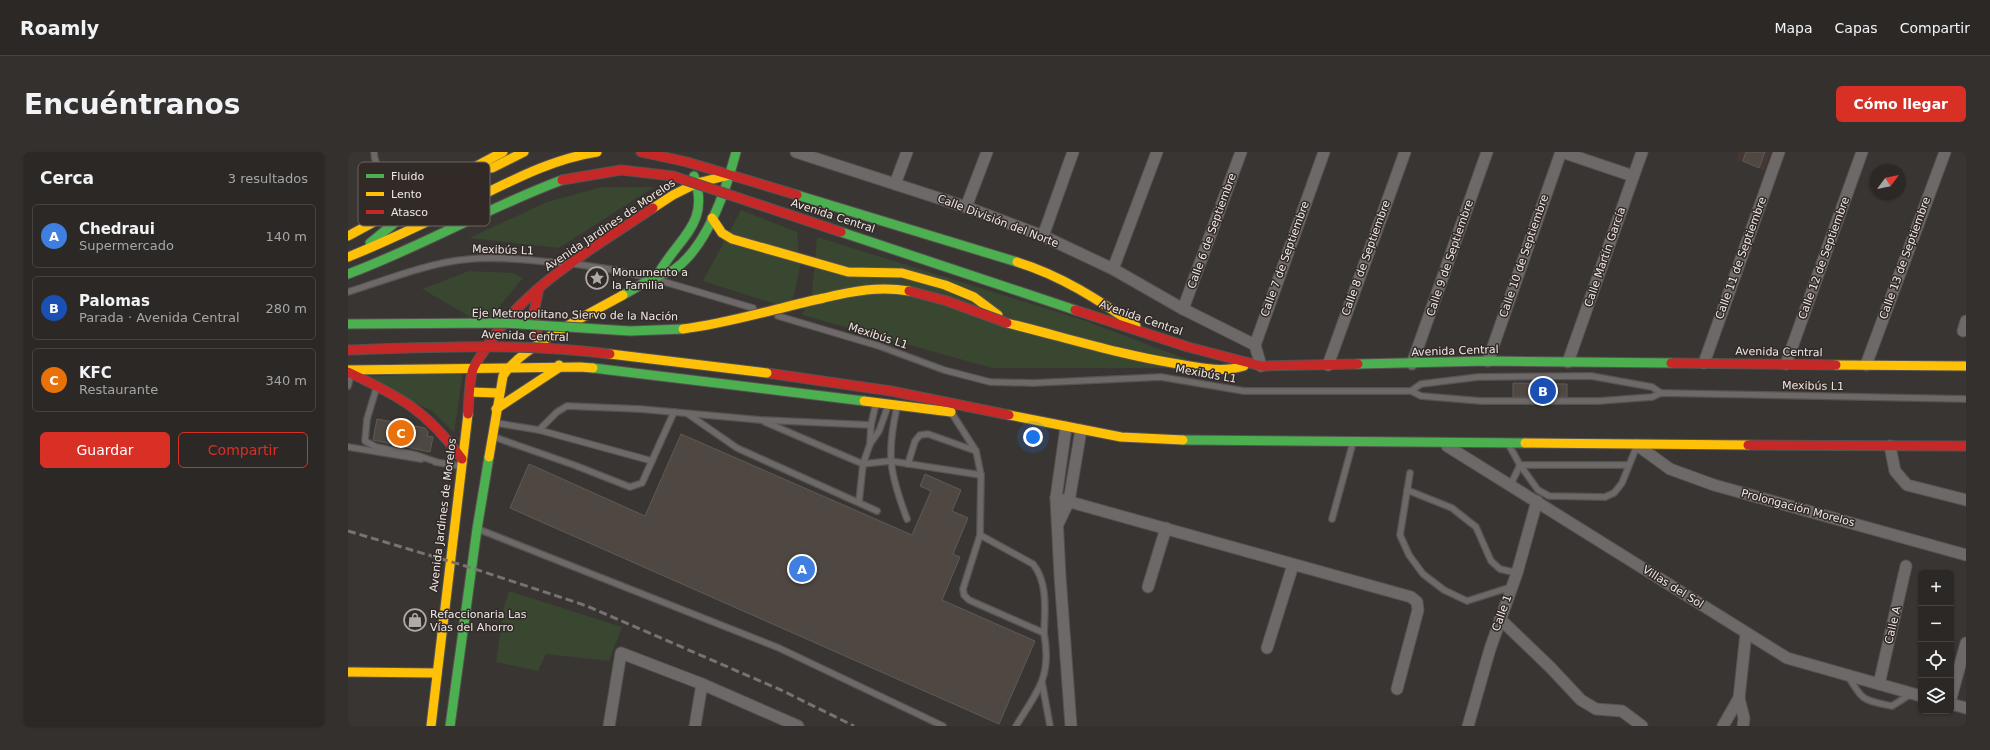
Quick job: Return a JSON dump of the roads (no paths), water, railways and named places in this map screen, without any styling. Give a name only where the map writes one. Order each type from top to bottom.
[{"type":"main road","points":[[488,162],[503,152]]},
{"type":"main road","points":[[490,166],[524,152]]},
{"type":"main road","points":[[490,191],[532,170],[559,159],[597,152]]},
{"type":"main road","points":[[641,152],[687,162],[1039,268],[1072,284],[1111,307],[1142,330]]},
{"type":"main road","points":[[450,726],[477,529],[498,393],[503,376],[508,367],[540,344],[655,277],[674,270],[700,241],[712,218],[730,175],[736,152]]},
{"type":"main road","points":[[655,277],[662,266],[681,244],[695,223],[699,211],[701,197],[697,183],[687,162]]},
{"type":"main road","name":"Avenida Central","points":[[490,211],[532,191],[562,180],[596,173],[621,170],[673,176],[1142,330],[1188,347],[1261,366],[1412,364],[1488,361],[1966,366]]},
{"type":"main road","name":"Avenida Jardines de Morelos","points":[[431,726],[473,369],[495,333],[513,312],[539,288],[570,264],[673,195],[697,183],[730,175]]},
{"type":"main road","points":[[712,218],[722,233],[732,240],[848,272],[902,273],[945,285],[974,297],[1007,323]]},
{"type":"main road","points":[[348,236],[367,226]]},
{"type":"main road","points":[[362,252],[390,226]]},
{"type":"main road","points":[[348,257],[418,226]]},
{"type":"main road","name":"Avenida Central","points":[[348,274],[380,262],[457,226]]},
{"type":"main road","points":[[539,288],[534,304],[533,320],[540,344],[560,367]]},
{"type":"main road","name":"Eje Metropolitano Siervo de la Nación","points":[[348,324],[526,324],[664,331],[712,324],[809,300],[857,290],[882,288],[901,289],[929,295],[1007,323],[1148,359],[1208,369],[1231,370],[1249,364]]},
{"type":"main road","name":"Avenida Central","points":[[348,350],[464,346],[580,350],[767,373],[892,391],[1120,438],[1197,441],[1966,446]]},
{"type":"main road","points":[[349,372],[508,367],[560,367],[611,371],[1040,422]]},
{"type":"main road","points":[[496,409],[560,367]]},
{"type":"main road","points":[[349,372],[416,406],[447,437],[461,463]]},
{"type":"main road","points":[[470,392],[498,393]]},
{"type":"main road","points":[[348,672],[437,673]]},
{"type":"street","name":"Calle División del Norte","points":[[796,152],[825,157],[895,184],[966,207],[1043,236],[1113,269],[1183,309],[1254,345]]},
{"type":"street","points":[[895,184],[907,152]]},
{"type":"street","points":[[966,207],[986,152]]},
{"type":"street","points":[[1043,236],[1073,152]]},
{"type":"street","points":[[1113,269],[1157,152]]},
{"type":"street","name":"Calle 6 de Septiembre","points":[[1183,309],[1241,152]]},
{"type":"street","name":"Calle 7 de Septiembre","points":[[1254,345],[1324,152]]},
{"type":"street","name":"Calle 8 de Septiembre","points":[[1328,364],[1405,152]]},
{"type":"street","name":"Calle 9 de Septiembre","points":[[1412,364],[1487,152]]},
{"type":"street","points":[[1562,152],[1633,176]]},
{"type":"street","name":"Calle 10 de Septiembre","points":[[1488,361],[1562,152]]},
{"type":"street","name":"Calle Martín García","points":[[1568,362],[1642,152]]},
{"type":"street","name":"Calle 11 de Septiembre","points":[[1704,363],[1779,152]]},
{"type":"street","name":"Calle 12 de Septiembre","points":[[1786,364],[1862,152]]},
{"type":"street","name":"Calle 13 de Septiembre","points":[[1866,365],[1945,152]]},
{"type":"street","points":[[1254,345],[1261,366]]},
{"type":"street","points":[[1066,427],[1056,498],[1071,726]]},
{"type":"street","points":[[1058,525],[1069,501],[1081,430]]},
{"type":"street","name":"Villas del Sol","points":[[1441,442],[1511,484],[1787,658],[1916,694]]},
{"type":"street","name":"Prolongación Morelos","points":[[1637,445],[1670,470],[1714,485],[1966,555]]},
{"type":"street","points":[[1890,446],[1895,471],[1907,485],[1966,500]]},
{"type":"street","points":[[1056,498],[1411,597],[1417,602],[1418,610],[1397,689]]},
{"type":"street","name":"Calle 1","points":[[1468,726],[1490,649],[1517,573],[1537,501]]},
{"type":"street","points":[[1148,587],[1166,528]]},
{"type":"street","points":[[1267,648],[1293,565]]},
{"type":"street","name":"Calle A","points":[[1879,684],[1906,566]]},
{"type":"street","points":[[1500,619],[1550,667],[1581,700],[1596,709],[1622,711],[1642,726]]},
{"type":"street","points":[[1743,726],[1744,718],[1739,698],[1746,633]]},
{"type":"street","points":[[1954,687],[1966,643]]},
{"type":"street","points":[[609,726],[621,654],[702,684],[787,723],[798,726]]},
{"type":"street","points":[[695,726],[702,684]]},
{"type":"street","points":[[1723,726],[1739,698]]},
{"type":"street","points":[[1954,705],[1966,708]]},
{"type":"lane","points":[[374,152],[376,162]]},
{"type":"lane","name":"Mexibús L1","points":[[348,292],[439,264],[468,259],[496,258],[570,264],[655,277],[879,346],[944,370],[990,382],[1033,382],[1161,377],[1244,390],[1411,391],[1422,396],[1481,402],[1599,401],[1652,397],[1660,392]]},
{"type":"lane","points":[[348,386],[349,372]]},
{"type":"lane","name":"Mexibús L1","points":[[1411,391],[1421,384],[1478,377],[1591,376],[1652,387],[1660,392],[1966,399]]},
{"type":"lane","points":[[377,386],[367,419],[366,441],[369,445],[416,455],[437,462]]},
{"type":"lane","points":[[870,444],[871,425],[876,402]]},
{"type":"lane","points":[[859,502],[863,464],[870,444],[894,405]]},
{"type":"lane","points":[[894,405],[890,461],[895,485],[907,519]]},
{"type":"lane","points":[[538,430],[557,412],[567,406],[674,412],[762,420],[871,425]]},
{"type":"lane","points":[[492,436],[574,465],[630,487],[642,483],[674,412]]},
{"type":"lane","points":[[951,412],[976,451],[981,475],[980,535],[963,589],[964,595],[969,600],[1044,633]]},
{"type":"lane","points":[[688,414],[737,448],[877,511]]},
{"type":"lane","points":[[762,420],[863,464],[890,461],[981,475]]},
{"type":"lane","points":[[494,423],[538,430],[652,460]]},
{"type":"lane","points":[[908,464],[915,441],[920,435],[928,434],[976,451]]},
{"type":"lane","points":[[1332,519],[1353,442]]},
{"type":"lane","points":[[1508,443],[1520,465],[1538,490],[1549,496],[1605,497],[1614,493],[1622,483],[1637,445]]},
{"type":"lane","points":[[348,447],[437,462],[461,463]]},
{"type":"lane","points":[[1511,484],[1520,465]]},
{"type":"lane","points":[[1520,465],[1629,465]]},
{"type":"lane","points":[[1410,472],[1400,535],[1409,555],[1423,574],[1444,590],[1467,601],[1512,587]]},
{"type":"lane","points":[[1407,490],[1452,508],[1476,527],[1491,561],[1500,569],[1517,573]]},
{"type":"lane","points":[[477,529],[779,648],[943,726]]},
{"type":"lane","points":[[980,535],[1033,564],[1038,570],[1045,604],[1044,633],[1048,650],[1047,666],[1042,682],[1016,726]]},
{"type":"lane","points":[[1848,676],[1858,693],[1866,701],[1892,706],[1916,694]]},
{"type":"lane","points":[[1042,682],[1050,726]]},
{"type":"railway","points":[[348,531],[472,568],[587,606],[781,690],[854,726]]},
{"type":"place","name":"Monumento a la Familia","points":[[597,278]]},
{"type":"place","name":"Palomas","points":[[1543,391]]},
{"type":"place","name":"KFC","points":[[401,433]]},
{"type":"place","name":"Chedraui","points":[[802,569]]},
{"type":"place","name":"Refaccionaria Las Vías del Ahorro","points":[[415,620]]}]
